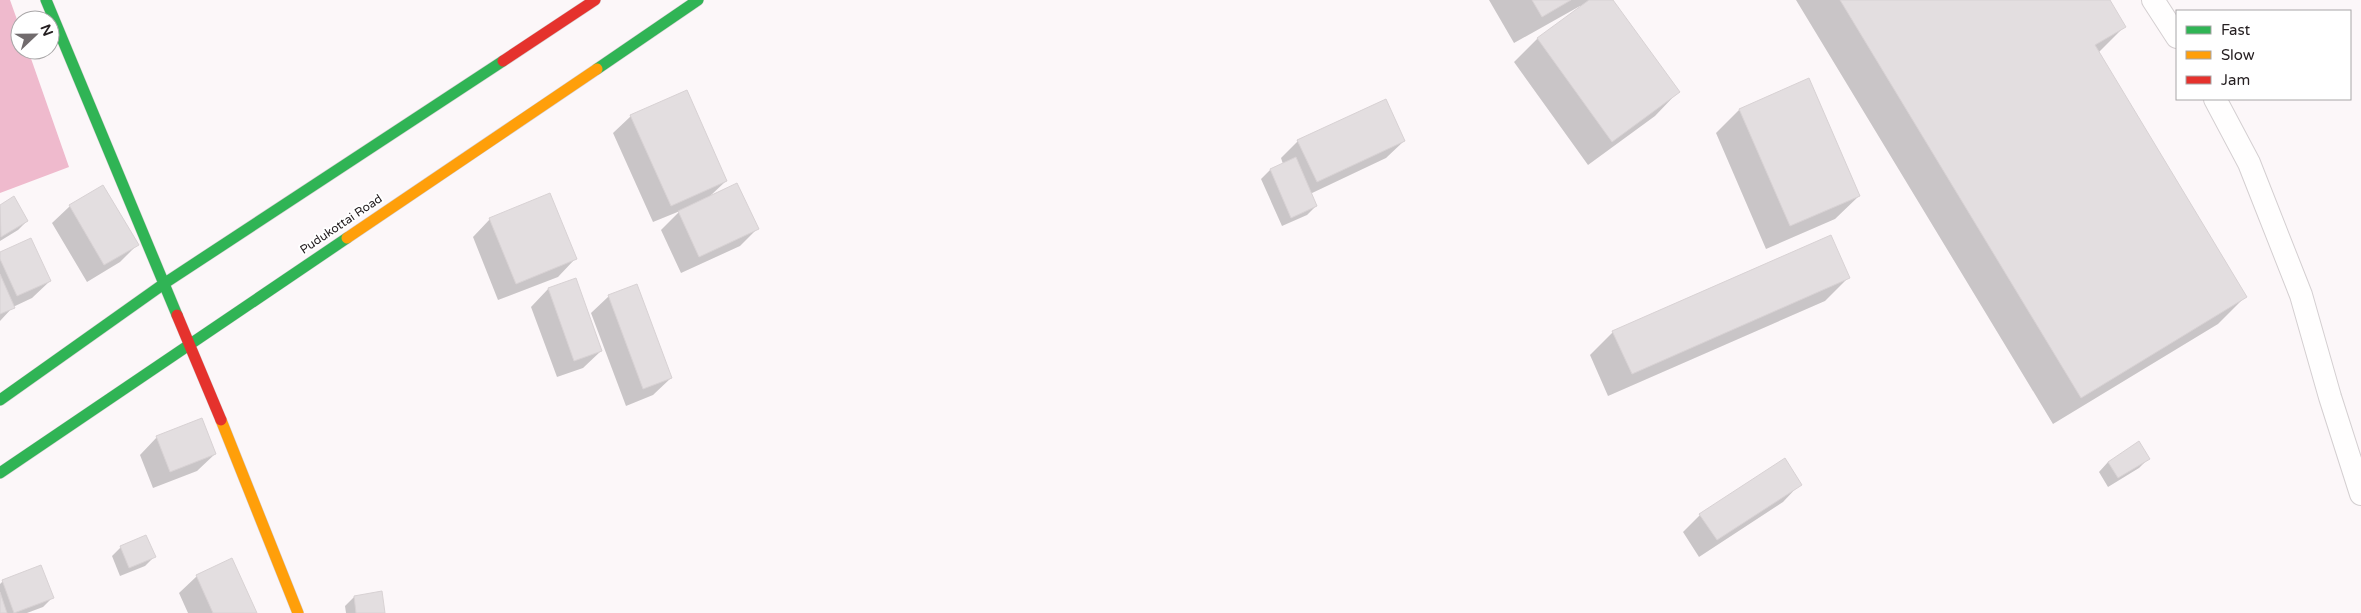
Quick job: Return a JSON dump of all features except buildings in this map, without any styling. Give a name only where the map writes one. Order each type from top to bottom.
[{"type":"main road","points":[[46,0],[190,343],[298,613]]},
{"type":"main road","points":[[0,400],[165,283],[595,0]]},
{"type":"main road","name":"Pudukottai Road","points":[[0,473],[698,0]]},
{"type":"lane","points":[[2154,0],[2176,35]]},
{"type":"lane","points":[[2216,100],[2249,163],[2301,295],[2330,397],[2361,494]]},
{"type":"shaded area","points":[[0,0],[10,0],[14,10],[10,10],[10,60],[32,60],[69,167],[0,193]]},
{"type":"traffic: fast","points":[[46,0],[177,315]]},
{"type":"traffic: fast","points":[[597,69],[698,0]]},
{"type":"traffic: fast","points":[[0,400],[165,283],[503,61]]},
{"type":"traffic: fast","points":[[0,473],[347,238]]},
{"type":"traffic: slow","points":[[347,238],[597,69]]},
{"type":"traffic: slow","points":[[221,420],[298,613]]},
{"type":"traffic: jam","points":[[503,61],[595,0]]},
{"type":"traffic: jam","points":[[177,315],[221,420]]}]
